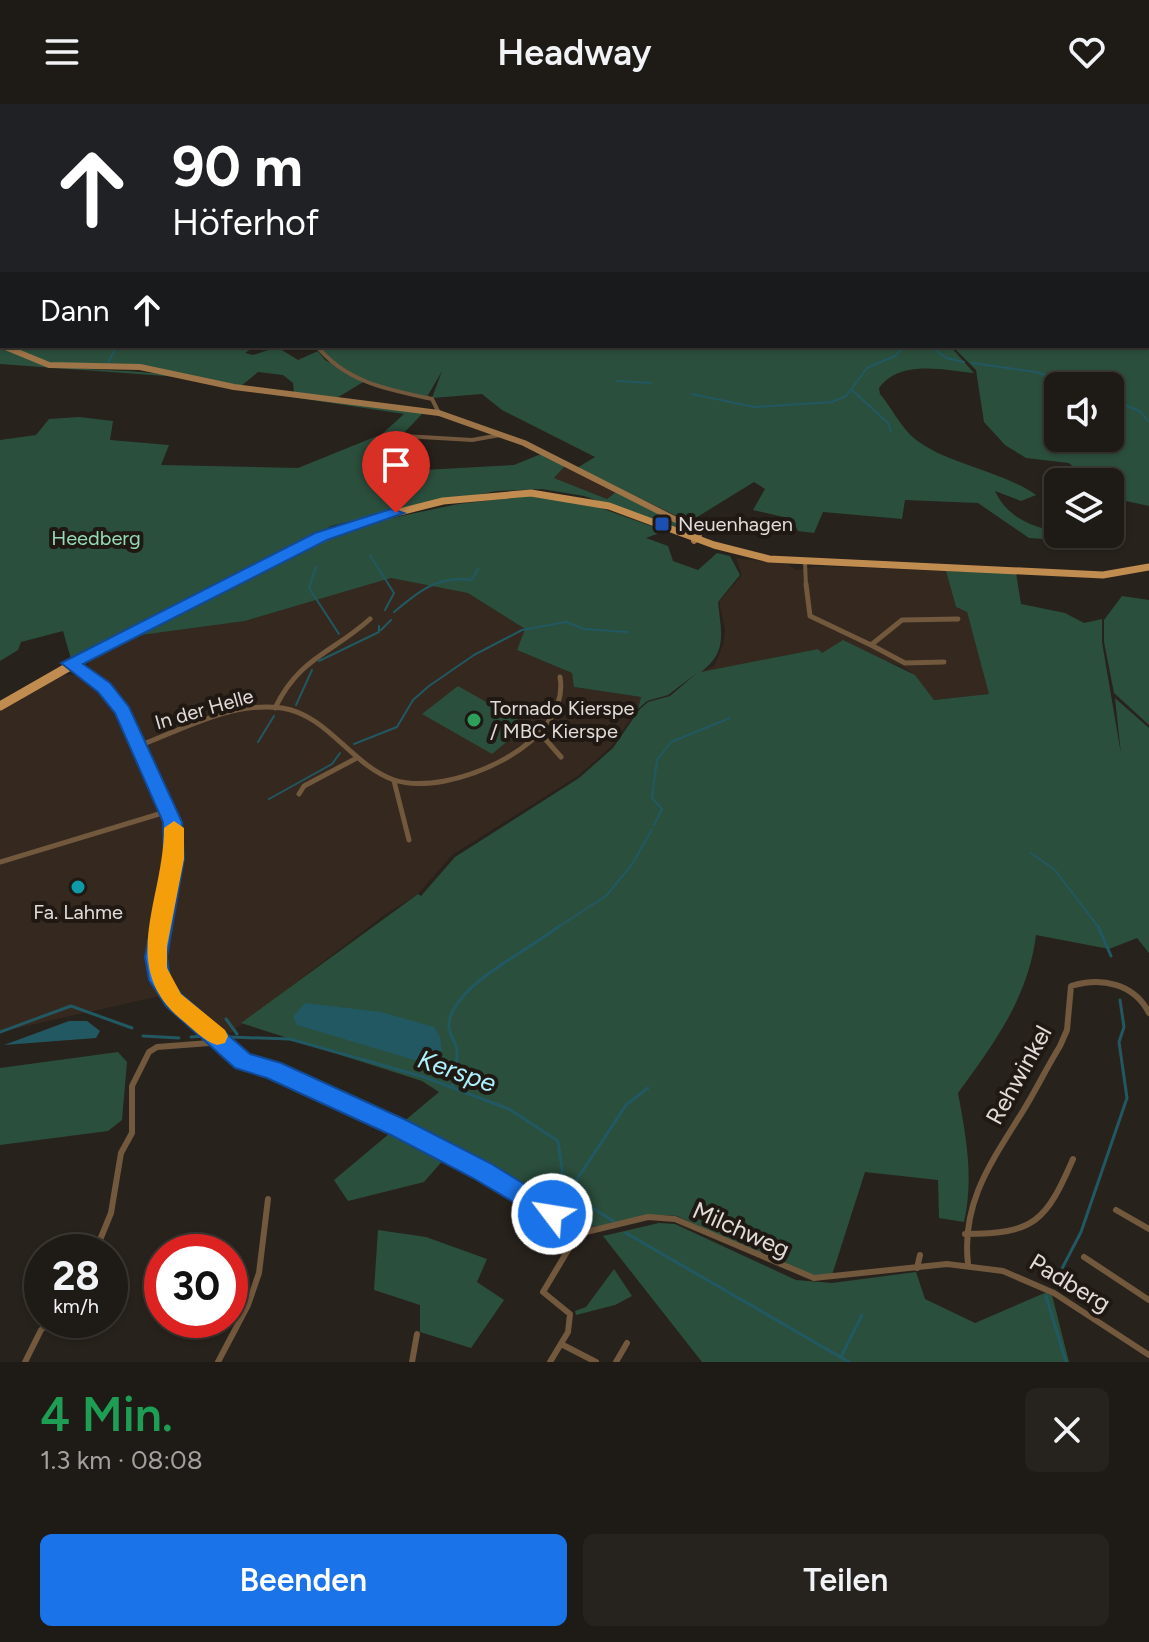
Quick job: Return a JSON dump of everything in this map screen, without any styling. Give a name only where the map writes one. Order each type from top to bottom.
[{"type":"main road","points":[[0,706],[70,663],[329,533],[396,513],[477,498],[540,492],[587,500],[732,554],[805,562],[1103,575],[1149,567]]},
{"type":"street","points":[[7,348],[49,365],[140,367],[234,387],[439,413],[500,435],[583,473],[696,530],[699,536],[694,541]]},
{"type":"street","points":[[318,348],[326,360],[351,374],[392,390],[432,399],[439,413]]},
{"type":"street","points":[[404,436],[472,440],[500,435]]},
{"type":"street","points":[[805,562],[807,610],[810,616],[905,663],[944,662]]},
{"type":"street","points":[[275,708],[292,674],[302,664],[370,619]]},
{"type":"street","points":[[871,645],[902,620],[958,619]]},
{"type":"street","points":[[70,663],[111,694],[141,745],[169,811],[175,848],[157,946],[158,976],[173,1000],[243,1061],[273,1070],[451,1154],[580,1230],[543,1292],[570,1314],[563,1345],[550,1362]]},
{"type":"street","name":"In der Helle","points":[[141,745],[225,716],[275,708],[306,715],[328,730],[355,759],[394,781],[436,783],[479,773],[498,764],[540,733],[554,718],[562,695],[560,677]]},
{"type":"street","points":[[540,733],[561,757]]},
{"type":"street","points":[[299,794],[304,786],[355,759]]},
{"type":"street","points":[[394,781],[409,840]]},
{"type":"street","points":[[0,862],[169,811]]},
{"type":"street","name":"Rehwinkel","points":[[968,1264],[965,1234],[969,1204],[982,1173],[1044,1078],[1067,1030],[1071,986],[1097,982],[1131,990],[1143,998],[1149,1013]]},
{"type":"street","points":[[102,1234],[111,1213],[121,1153],[132,1133],[132,1086],[149,1052],[157,1047],[224,1042]]},
{"type":"street","points":[[965,1234],[1017,1233],[1040,1222],[1051,1208],[1073,1159]]},
{"type":"street","points":[[218,1362],[248,1305],[259,1273],[268,1199]]},
{"type":"street","points":[[1116,1210],[1149,1229]]},
{"type":"street","name":"Milchweg","points":[[580,1230],[601,1233],[637,1219],[667,1218],[793,1274]]},
{"type":"street","points":[[917,1268],[920,1255]]},
{"type":"street","points":[[1084,1257],[1149,1300]]},
{"type":"street","name":"Padberg","points":[[793,1274],[829,1278],[968,1264],[994,1266],[1036,1283],[1149,1355]]},
{"type":"street","points":[[412,1362],[417,1334]]},
{"type":"street","points":[[25,1362],[37,1338]]},
{"type":"street","points":[[616,1362],[627,1343]]},
{"type":"street","points":[[563,1345],[596,1362]]},
{"type":"shaded area","points":[[565,466],[616,492],[607,499],[554,478]]},
{"type":"shaded area","points":[[736,558],[788,564],[796,570],[818,566],[946,571],[956,607],[967,612],[990,694],[933,700],[915,675],[903,667],[878,658],[822,653],[818,649],[698,673],[714,666],[723,645],[725,629],[719,602],[742,575]]},
{"type":"shaded area","points":[[391,578],[468,592],[525,629],[517,650],[572,673],[574,687],[641,697],[638,709],[611,747],[578,776],[452,855],[418,894],[383,916],[225,1037],[173,993],[0,1032],[0,711],[58,675],[77,675],[88,670],[89,660],[141,635],[245,621]]},
{"type":"green space","points":[[0,348],[4,348],[44,363],[66,367],[179,377],[0,364]]},
{"type":"green space","points":[[12,348],[252,348],[245,353],[253,355],[279,348],[298,360],[318,351],[325,360],[365,381],[335,399],[294,393],[293,383],[283,375],[258,372],[241,386],[141,366],[50,364]]},
{"type":"green space","points":[[320,348],[952,348],[974,373],[923,368],[910,370],[888,379],[879,388],[880,394],[905,429],[928,448],[1006,479],[1036,495],[1021,501],[995,491],[1019,518],[1044,529],[1044,539],[1029,538],[978,503],[905,500],[902,519],[823,512],[814,533],[798,531],[792,519],[753,510],[765,489],[754,482],[689,522],[577,468],[595,457],[502,410],[482,394],[432,398],[442,371],[427,397],[367,381],[339,367]]},
{"type":"green space","points":[[954,348],[1149,348],[1149,506],[1124,501],[1124,468],[1074,468],[1069,463],[1026,458],[1005,445],[984,422],[976,370]]},
{"type":"green space","name":"Heedberg","points":[[233,388],[423,413],[402,435],[387,472],[514,465],[541,454],[565,466],[554,478],[607,499],[616,492],[694,530],[696,535],[584,496],[542,489],[497,491],[331,526],[71,659],[63,631],[21,642],[18,650],[0,661],[0,440],[36,435],[49,419],[79,417],[113,421],[110,440],[169,445],[161,465],[298,468],[382,434],[404,414]]},
{"type":"green space","points":[[539,495],[584,502],[665,531],[646,538],[668,546],[673,561],[698,570],[717,553],[730,556],[740,575],[718,602],[721,641],[715,657],[701,672],[818,649],[822,653],[843,640],[915,675],[934,700],[989,694],[967,612],[956,607],[946,571],[1016,573],[1021,604],[1065,613],[1084,623],[1102,619],[1102,642],[1121,754],[1115,698],[1149,728],[1149,953],[1137,938],[1109,949],[1036,935],[1018,999],[997,1037],[958,1093],[969,1173],[964,1222],[939,1218],[938,1180],[865,1172],[832,1275],[814,1276],[794,1270],[677,1216],[653,1216],[586,1227],[452,1150],[424,1182],[348,1201],[334,1180],[439,1092],[422,1081],[241,1023],[418,894],[421,896],[455,857],[579,778],[613,748],[639,710],[648,702],[670,696],[697,673],[668,695],[647,701],[638,709],[641,697],[574,687],[572,673],[517,650],[525,629],[468,593],[391,578],[245,621],[141,635],[142,632],[354,526],[458,504]]},
{"type":"green space","points":[[1122,596],[1149,600],[1149,725],[1114,693],[1104,642],[1104,620]]},
{"type":"green space","name":"Tornado Kierspe / MBC Kierspe","points":[[458,686],[527,725],[492,754],[422,714]]},
{"type":"green space","points":[[118,1052],[127,1062],[122,1120],[108,1131],[0,1145],[0,1068]]},
{"type":"green space","points":[[659,1223],[675,1224],[796,1280],[832,1283],[916,1272],[925,1299],[975,1323],[1047,1292],[1052,1295],[1069,1362],[702,1362],[603,1236]]},
{"type":"green space","points":[[378,1230],[426,1237],[487,1259],[477,1282],[504,1300],[471,1348],[420,1332],[420,1305],[374,1290]]},
{"type":"green space","points":[[614,1269],[632,1296],[615,1305],[576,1315],[575,1311],[586,1307]]},
{"type":"water","points":[[305,1003],[381,1012],[434,1027],[440,1037],[443,1058],[431,1065],[297,1025],[293,1017]]},
{"type":"water","points":[[69,1021],[87,1021],[100,1031],[96,1038],[4,1045]]},
{"type":"waterway","points":[[108,363],[116,348]]},
{"type":"waterway","points":[[692,394],[754,407],[832,402],[846,396],[867,368],[895,356],[902,348]]},
{"type":"waterway","points":[[934,348],[946,358],[964,362]]},
{"type":"waterway","points":[[972,363],[1044,375]]},
{"type":"waterway","points":[[617,381],[651,383]]},
{"type":"waterway","points":[[852,390],[888,423],[891,432]]},
{"type":"waterway","points":[[1124,404],[1141,412],[1148,421]]},
{"type":"waterway","points":[[370,555],[394,593],[385,610]]},
{"type":"waterway","points":[[316,567],[309,588],[339,634]]},
{"type":"waterway","points":[[394,612],[421,591],[439,582],[472,580],[478,569]]},
{"type":"waterway","points":[[381,630],[391,620]]},
{"type":"waterway","points":[[354,744],[397,727],[413,700],[429,686],[474,655],[522,630],[566,622],[584,629],[628,632]]},
{"type":"waterway","points":[[319,661],[379,632],[379,626]]},
{"type":"waterway","points":[[296,705],[312,670]]},
{"type":"waterway","points":[[258,742],[274,716]]},
{"type":"waterway","points":[[654,825],[662,809],[652,798],[657,760],[671,742],[730,718]]},
{"type":"waterway","points":[[269,799],[332,764],[340,753]]},
{"type":"waterway","points":[[557,928],[607,895],[633,863],[652,829]]},
{"type":"waterway","points":[[1031,853],[1055,870],[1099,928]]},
{"type":"waterway","points":[[453,1088],[457,1051],[449,1022],[455,1007],[479,981],[559,926]]},
{"type":"waterway","points":[[1099,928],[1111,956]]},
{"type":"waterway","points":[[1054,1284],[1081,1232],[1127,1098],[1119,1042],[1124,1027],[1120,1000]]},
{"type":"waterway","name":"Kerspe","points":[[0,1032],[71,1006],[132,1028]]},
{"type":"waterway","points":[[226,1019],[237,1034]]},
{"type":"waterway","name":"Kerspe","points":[[143,1036],[179,1038]]},
{"type":"waterway","name":"Kerspe","points":[[191,1037],[205,1036]]},
{"type":"waterway","name":"Kerspe","points":[[229,1037],[290,1039],[453,1088]]},
{"type":"waterway","name":"Kerspe","points":[[453,1088],[509,1109],[558,1141],[565,1191],[568,1193]]},
{"type":"waterway","points":[[568,1193],[626,1105],[648,1088]]},
{"type":"waterway","name":"Kerspe","points":[[568,1193],[615,1222]]},
{"type":"waterway","name":"Kerspe","points":[[626,1233],[849,1362]]},
{"type":"waterway","points":[[1046,1296],[1066,1362]]},
{"type":"waterway","points":[[841,1357],[862,1315]]},
{"type":"slow traffic","points":[[174,828],[174,859],[157,946],[158,976],[173,1000],[217,1036]]},
{"type":"place","name":"Neuenhagen","points":[[662,524]]},
{"type":"place","name":"Tornado Kierspe / MBC Kierspe","points":[[474,720]]},
{"type":"place","name":"Fa. Lahme","points":[[78,887]]},
{"type":"route","points":[[396,513],[321,536],[70,663],[104,687],[123,711],[141,745],[173,822],[174,859],[156,957],[160,980],[173,1000],[243,1061],[273,1070],[399,1128],[481,1170],[552,1214]]}]
